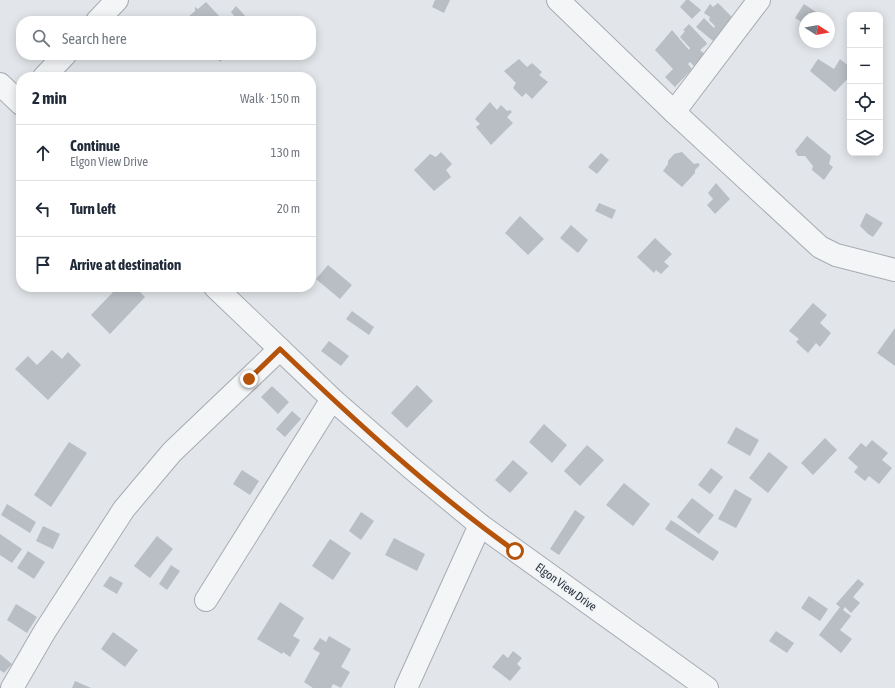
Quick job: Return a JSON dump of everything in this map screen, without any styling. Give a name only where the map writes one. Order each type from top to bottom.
[{"type":"street","points":[[102,16],[117,0]]},
{"type":"street","points":[[558,0],[674,112],[820,247],[836,255],[895,270]]},
{"type":"street","points":[[674,112],[759,0]]},
{"type":"street","points":[[49,72],[60,60]]},
{"type":"street","points":[[0,84],[16,98]]},
{"type":"street","name":"Elgon View Drive","points":[[220,292],[332,399],[410,467],[480,525],[707,688]]},
{"type":"street","points":[[12,688],[45,631],[124,509],[172,452],[280,349]]},
{"type":"street","points":[[206,600],[332,399]]},
{"type":"street","points":[[406,688],[480,525]]},
{"type":"building","points":[[435,0],[450,0],[444,13],[432,7]]},
{"type":"building","points":[[686,0],[689,0],[701,10],[692,19],[680,7]]},
{"type":"building","points":[[206,2],[219,16],[189,16],[195,11],[195,7],[198,9]]},
{"type":"building","points":[[718,3],[732,17],[713,41],[696,27],[704,18],[714,28],[715,26],[709,20],[710,17],[704,13],[710,4],[713,7]]},
{"type":"building","points":[[804,4],[816,12],[799,12],[799,20],[795,18]]},
{"type":"building","points":[[236,6],[245,16],[234,16],[231,12]]},
{"type":"building","points":[[689,24],[706,42],[707,44],[700,50],[705,54],[694,66],[690,62],[688,64],[692,69],[675,87],[665,77],[673,69],[655,50],[672,30],[689,50],[690,48],[680,37],[685,31],[683,30]]},
{"type":"building","points":[[519,59],[527,67],[532,63],[542,72],[539,75],[548,82],[532,99],[526,93],[522,97],[513,88],[516,83],[504,71]]},
{"type":"building","points":[[818,59],[834,69],[840,59],[847,65],[847,79],[835,92],[810,71]]},
{"type":"building","points":[[490,102],[497,110],[501,105],[507,111],[510,110],[512,112],[507,117],[513,123],[491,145],[476,127],[480,124],[475,119]]},
{"type":"building","points":[[807,136],[831,156],[829,164],[833,167],[824,180],[812,170],[813,166],[805,156],[798,156],[795,151]]},
{"type":"building","points":[[441,152],[452,164],[446,170],[451,177],[434,191],[414,170],[430,154],[436,157]]},
{"type":"building","points":[[682,152],[694,164],[698,163],[700,165],[682,187],[663,171],[668,164],[668,161],[674,154]]},
{"type":"building","points":[[601,153],[609,160],[597,174],[588,167]]},
{"type":"building","points":[[716,183],[730,199],[715,214],[707,205],[713,199],[708,193]]},
{"type":"building","points":[[599,203],[616,210],[612,219],[595,211]]},
{"type":"building","points":[[866,213],[883,223],[873,237],[860,226]]},
{"type":"building","points":[[520,216],[544,239],[528,255],[505,233]]},
{"type":"building","points":[[571,225],[588,240],[578,253],[560,238]]},
{"type":"building","points":[[655,238],[672,254],[664,262],[669,266],[661,274],[656,270],[654,273],[637,257]]},
{"type":"building","points":[[328,265],[352,285],[340,299],[316,279]]},
{"type":"building","points":[[113,292],[140,292],[145,297],[110,334],[91,315]]},
{"type":"building","points":[[813,303],[827,315],[820,323],[831,333],[820,347],[816,343],[808,353],[796,342],[799,339],[789,331]]},
{"type":"building","points":[[352,311],[374,327],[369,335],[346,319]]},
{"type":"building","points":[[895,328],[895,366],[877,353]]},
{"type":"building","points":[[329,341],[349,356],[341,366],[321,351]]},
{"type":"building","points":[[52,350],[62,359],[68,352],[81,365],[48,400],[15,369],[28,356],[37,365]]},
{"type":"building","points":[[417,385],[433,401],[407,428],[391,413]]},
{"type":"building","points":[[272,386],[289,402],[278,414],[261,397]]},
{"type":"building","points":[[292,411],[301,419],[285,437],[276,429]]},
{"type":"building","points":[[544,424],[567,445],[552,463],[529,442]]},
{"type":"building","points":[[736,427],[759,440],[750,456],[727,443]]},
{"type":"building","points":[[825,438],[837,450],[813,475],[801,463]]},
{"type":"building","points":[[872,440],[888,453],[882,460],[892,468],[879,484],[869,476],[865,481],[854,472],[858,467],[848,458],[861,443],[866,447]]},
{"type":"building","points":[[69,442],[87,453],[51,507],[34,495]]},
{"type":"building","points":[[587,445],[604,460],[580,486],[564,471]]},
{"type":"building","points":[[769,452],[788,467],[768,493],[749,478]]},
{"type":"building","points":[[513,460],[528,473],[510,493],[495,480]]},
{"type":"building","points":[[711,468],[723,477],[710,494],[698,485]]},
{"type":"building","points":[[242,470],[259,481],[250,495],[233,484]]},
{"type":"building","points":[[624,483],[650,504],[633,526],[606,505]]},
{"type":"building","points":[[735,489],[752,499],[736,528],[718,519]]},
{"type":"building","points":[[692,498],[714,515],[699,534],[677,517]]},
{"type":"building","points":[[7,504],[36,522],[30,533],[1,515]]},
{"type":"building","points":[[575,510],[585,517],[559,555],[550,549]]},
{"type":"building","points":[[361,512],[374,521],[361,540],[349,531]]},
{"type":"building","points":[[671,520],[719,552],[713,561],[665,529]]},
{"type":"building","points":[[43,526],[60,534],[53,549],[36,541]]},
{"type":"building","points":[[0,534],[22,549],[12,563],[0,555]]},
{"type":"building","points":[[157,536],[173,549],[150,578],[134,566]]},
{"type":"building","points":[[394,538],[425,554],[417,571],[385,555]]},
{"type":"building","points":[[330,539],[351,553],[333,580],[312,566]]},
{"type":"building","points":[[28,551],[45,562],[34,579],[17,568]]},
{"type":"building","points":[[171,565],[180,571],[167,590],[159,584]]},
{"type":"building","points":[[110,576],[123,583],[117,594],[103,586]]},
{"type":"building","points":[[858,579],[864,584],[853,597],[860,603],[851,613],[845,607],[843,610],[851,616],[840,630],[852,639],[841,653],[819,635],[840,607],[836,604]]},
{"type":"building","points":[[809,596],[828,609],[820,621],[801,608]]},
{"type":"building","points":[[280,602],[304,618],[293,636],[300,640],[290,657],[257,639]]},
{"type":"building","points":[[16,604],[37,617],[27,633],[7,620]]},
{"type":"building","points":[[776,631],[794,643],[787,653],[769,641]]},
{"type":"building","points":[[113,632],[138,650],[125,667],[101,649]]},
{"type":"building","points":[[329,636],[351,649],[341,667],[350,672],[341,688],[333,684],[331,688],[313,688],[304,682],[320,653],[313,649],[320,638],[326,642]]},
{"type":"building","points":[[513,651],[522,658],[517,664],[521,668],[510,681],[492,667],[503,654],[508,658]]},
{"type":"building","points":[[0,654],[12,664],[4,673],[0,670]]},
{"type":"building","points":[[75,681],[91,688],[72,688]]},
{"type":"route","points":[[249,379],[280,349],[332,399],[410,467],[480,525],[515,551]]}]
